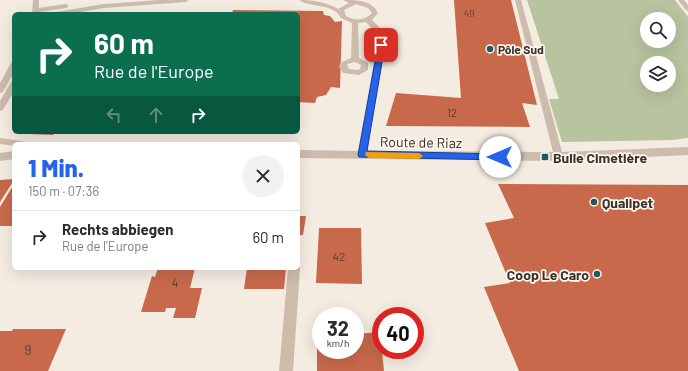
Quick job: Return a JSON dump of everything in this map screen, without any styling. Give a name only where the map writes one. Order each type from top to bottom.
[{"type":"street","points":[[36,0],[36,12],[106,0],[118,0]]},
{"type":"street","points":[[48,0],[48,11]]},
{"type":"street","points":[[68,12],[104,6],[186,0]]},
{"type":"street","points":[[302,0],[328,6],[341,13],[348,20],[368,20],[375,13],[374,9],[364,4],[346,0]]},
{"type":"street","points":[[518,0],[559,157]]},
{"type":"street","points":[[684,2],[688,9]]},
{"type":"street","points":[[341,13],[344,6],[354,3]]},
{"type":"street","points":[[362,155],[381,45],[378,30],[368,20]]},
{"type":"street","points":[[355,21],[355,60]]},
{"type":"street","points":[[0,90],[12,69]]},
{"type":"street","points":[[0,108],[12,87]]},
{"type":"street","points":[[0,141],[12,143]]},
{"type":"street","name":"Route de Riaz","points":[[300,154],[559,157],[629,155],[688,151]]},
{"type":"street","points":[[0,157],[12,155]]},
{"type":"street","points":[[286,371],[294,270]]},
{"type":"green space","points":[[527,0],[675,0],[688,17],[688,138],[672,140],[562,142],[549,99],[559,99]]},
{"type":"building","name":"Pôle Sud","points":[[454,0],[511,0],[537,105],[522,103],[530,127],[386,126],[396,93],[461,98]]},
{"type":"building","points":[[233,10],[323,11],[324,15],[330,16],[335,22],[342,21],[340,88],[331,87],[326,95],[317,97],[315,103],[300,102],[300,12],[232,12]]},
{"type":"building","points":[[29,134],[54,134],[53,135]]},
{"type":"building","points":[[12,179],[12,183],[0,202],[0,180]]},
{"type":"building","name":"Coop Le Caro","points":[[498,184],[688,185],[688,371],[519,371],[484,287],[510,283],[485,223],[514,218]]},
{"type":"building","points":[[12,187],[12,226],[0,226],[0,207]]},
{"type":"building","points":[[300,216],[306,216],[303,235],[300,235]]},
{"type":"building","points":[[319,228],[361,228],[362,284],[316,283]]},
{"type":"building","points":[[157,270],[194,270],[190,288],[202,288],[195,318],[173,318],[176,308],[166,308],[165,312],[141,312],[152,276],[155,277]]},
{"type":"building","points":[[247,270],[286,270],[284,289],[244,289]]},
{"type":"building","points":[[13,329],[66,329],[48,371],[0,371],[0,331],[12,331]]},
{"type":"building","points":[[364,333],[372,333],[372,359],[383,359],[384,371],[317,371],[317,359],[364,359]]},
{"type":"slow traffic","points":[[369,155],[419,156]]},
{"type":"place","name":"Pôle Sud","points":[[490,49]]},
{"type":"place","name":"Bulle Cimetière","points":[[545,157]]},
{"type":"place","name":"Qualipet","points":[[594,202]]},
{"type":"place","name":"Coop Le Caro","points":[[597,274]]},
{"type":"route","points":[[381,45],[362,155],[500,157]]}]
